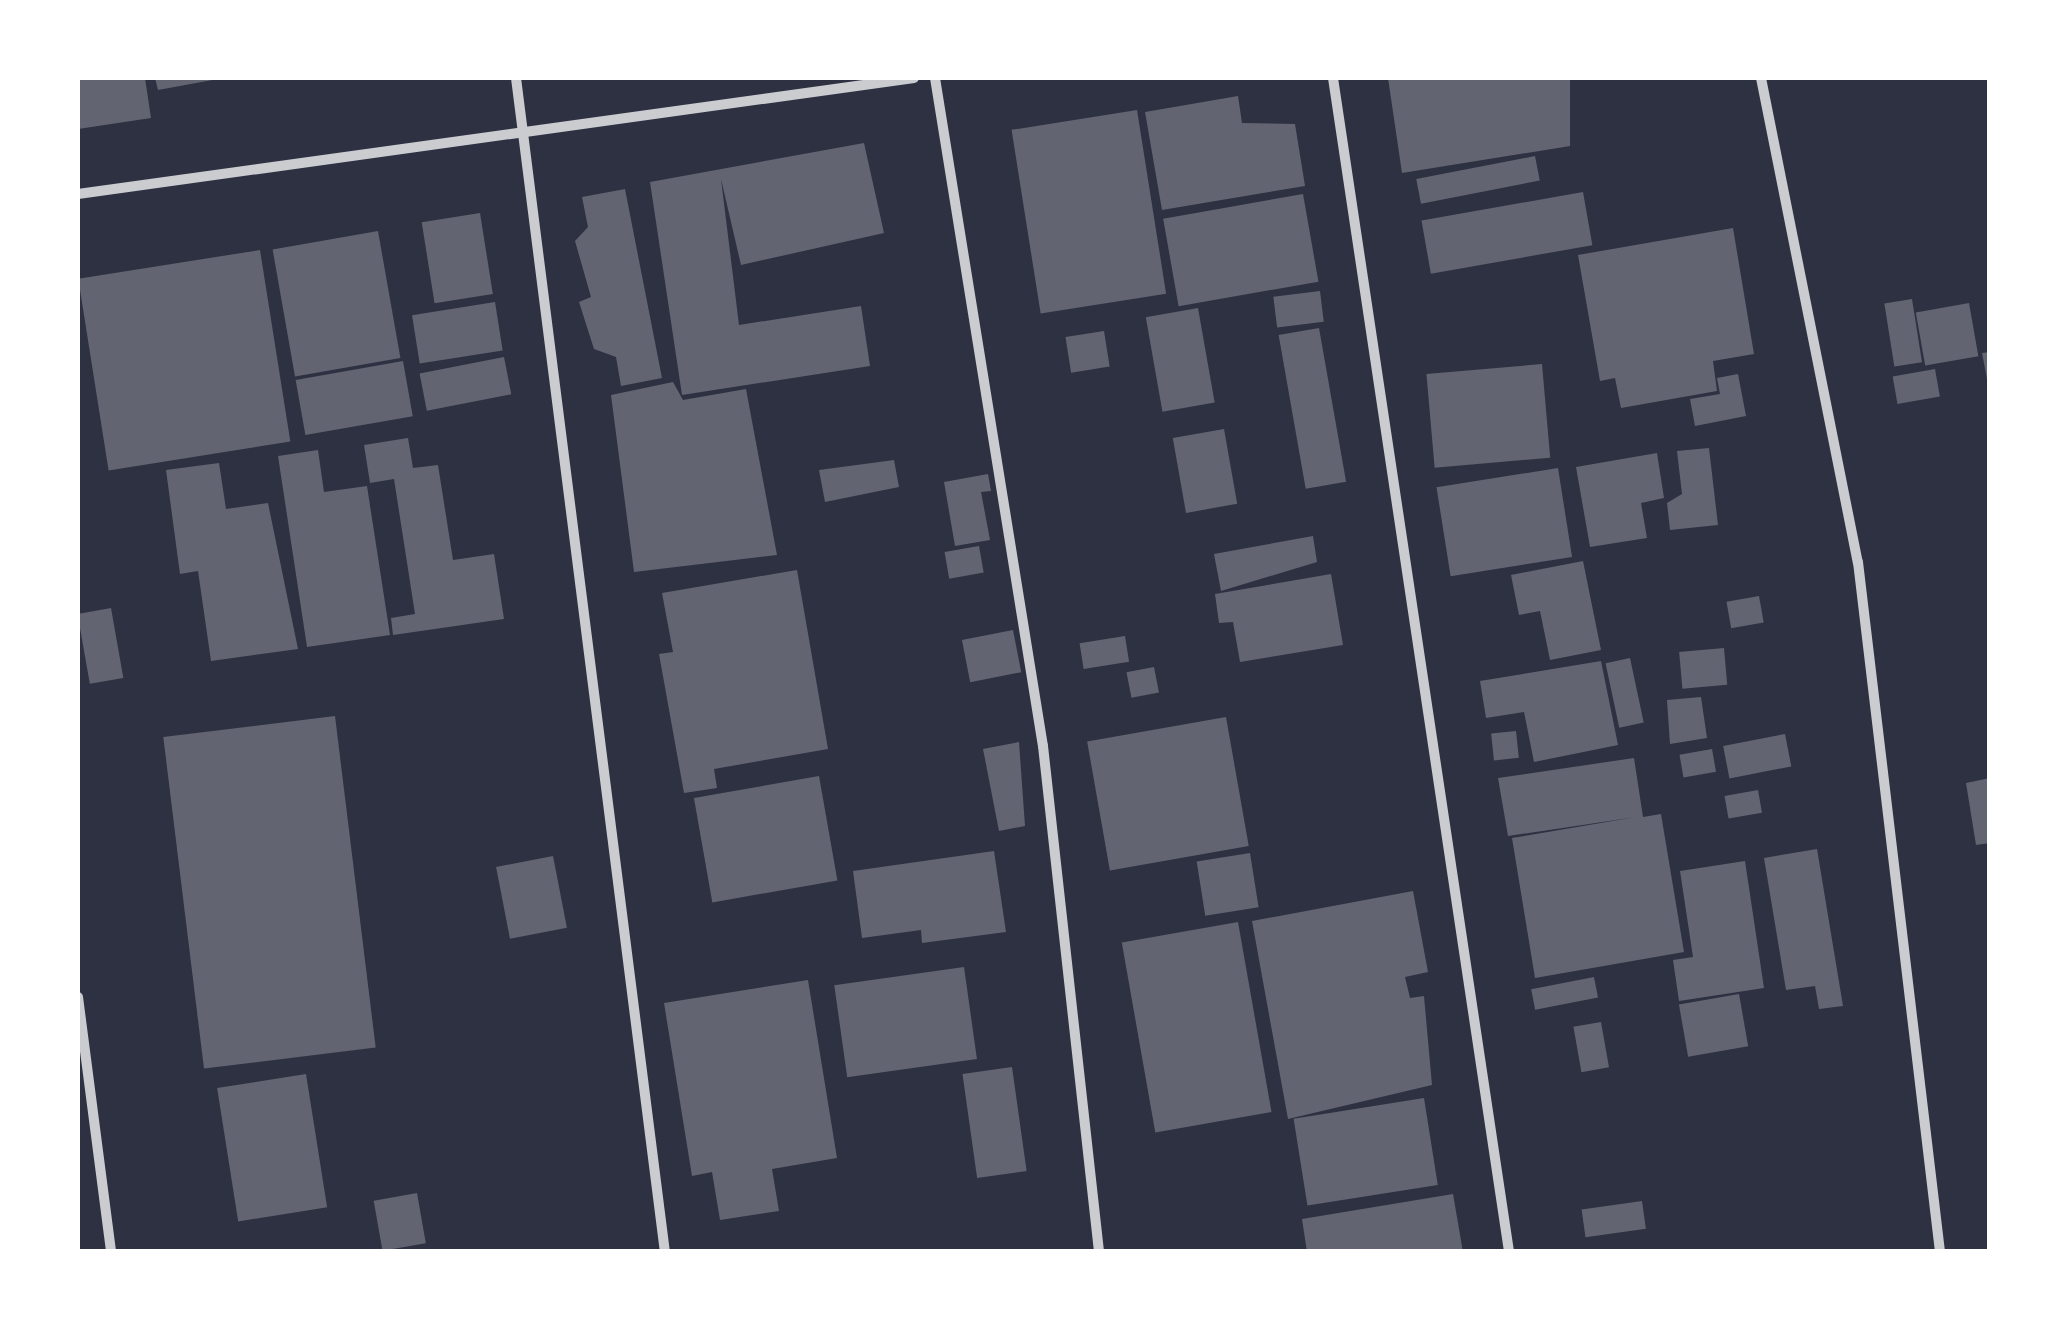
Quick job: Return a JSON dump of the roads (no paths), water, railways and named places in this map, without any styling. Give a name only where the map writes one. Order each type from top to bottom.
[{"type":"street","points":[[516,78],[665,1252]]},
{"type":"street","points":[[78,194],[524,137],[914,78]]},
{"type":"street","points":[[936,78],[1043,746],[1098,1252]]},
{"type":"street","points":[[1332,78],[1509,1252]]},
{"type":"street","points":[[1762,78],[1858,562],[1940,1252]]},
{"type":"street","points":[[78,997],[111,1252]]}]
